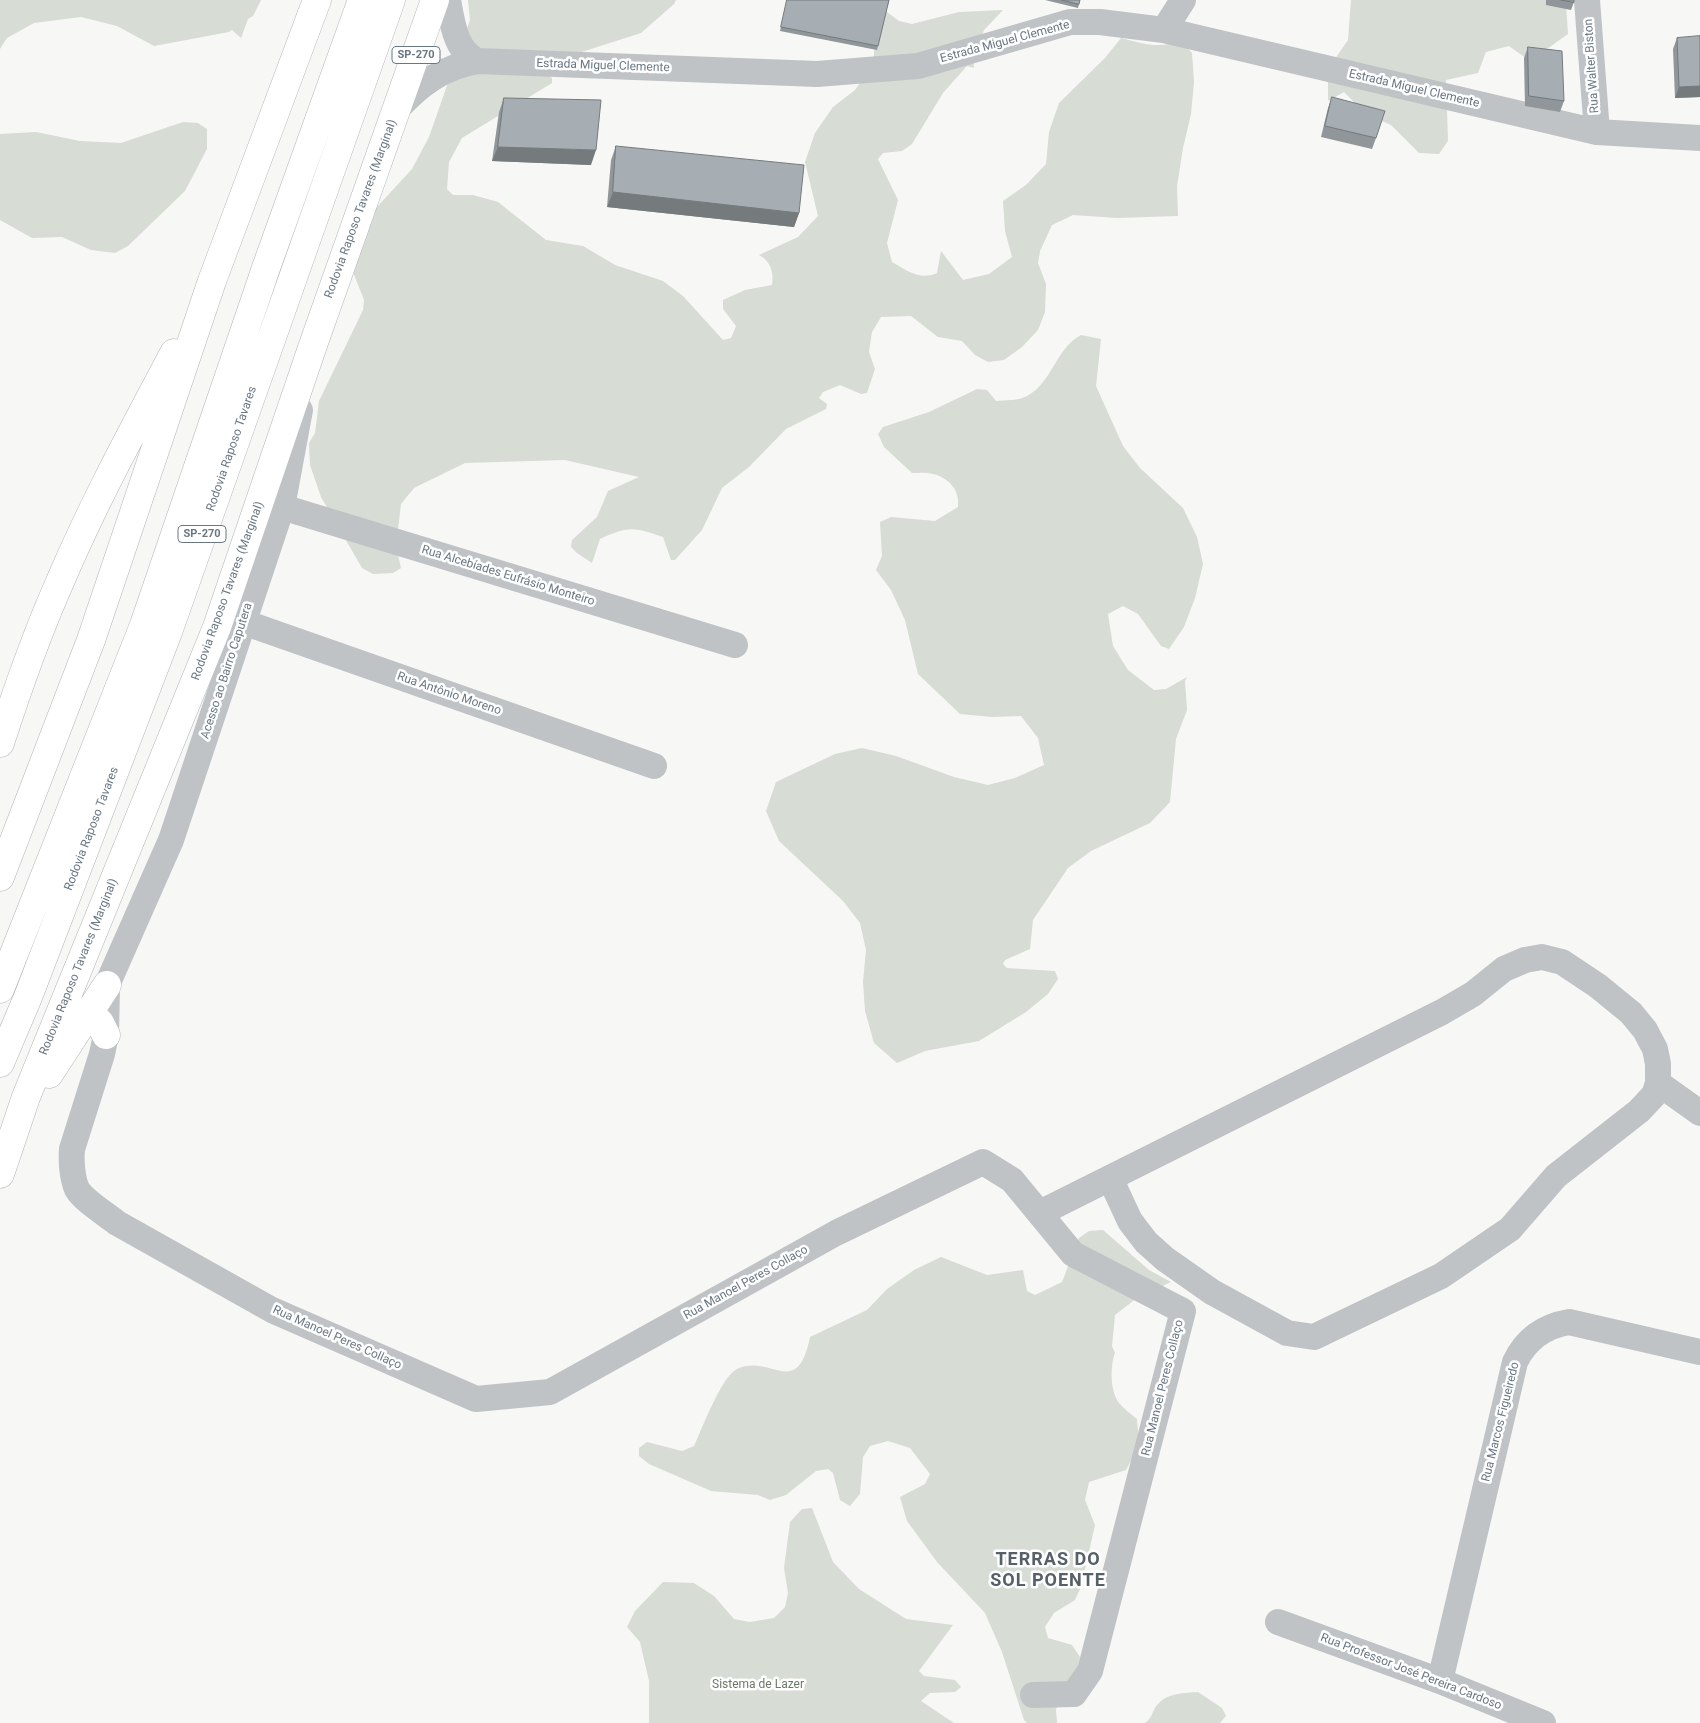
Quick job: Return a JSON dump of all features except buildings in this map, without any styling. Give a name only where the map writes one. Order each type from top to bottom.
[{"type":"highway","points":[[0,877],[91,640],[212,281],[317,0]]},
{"type":"highway","name":"SP-270","points":[[0,989],[144,625],[267,265],[362,0]]},
{"type":"highway","name":"Rodovia Raposo Tavares","points":[[0,1064],[28,997],[168,632],[391,0]]},
{"type":"highway","name":"Rodovia Raposo Tavares (Marginal)","points":[[0,1174],[26,1097],[217,628],[312,348],[435,0]]},
{"type":"highway","points":[[0,743],[18,688],[62,576],[116,464],[212,281]]},
{"type":"highway","points":[[19,1119],[95,1028],[107,985]]},
{"type":"street","points":[[448,0],[454,31],[468,57],[478,60]]},
{"type":"street","points":[[1164,30],[1183,0]]},
{"type":"street","name":"Rua Walter Biston","points":[[1587,0],[1598,132]]},
{"type":"street","name":"Estrada Miguel Clemente","points":[[397,109],[414,91],[436,76],[449,69],[478,60],[817,74],[918,66],[1070,22],[1100,22],[1164,30],[1598,132],[1700,138]]},
{"type":"street","name":"Acesso ao Bairro Caputera","points":[[107,985],[171,840],[282,507],[312,348]]},
{"type":"street","name":"Rua Alcebíades Eufrásio Monteiro","points":[[282,507],[735,645]]},
{"type":"street","name":"Rua Antônio Moreno","points":[[243,622],[654,766]]},
{"type":"street","points":[[1040,1213],[1110,1178],[1442,1012],[1473,994],[1504,969],[1525,960],[1542,957],[1562,962],[1598,986],[1631,1013],[1645,1030],[1655,1049],[1658,1064],[1658,1083],[1654,1095],[1639,1111],[1556,1176],[1510,1230],[1441,1276],[1314,1337],[1287,1334],[1212,1292],[1165,1259],[1146,1242],[1130,1221],[1110,1178]]},
{"type":"street","name":"Rua Manoel Peres Collaço","points":[[95,1028],[102,1054],[72,1149],[71,1161],[78,1189],[93,1206],[117,1223],[272,1310],[476,1399],[550,1392],[836,1233],[983,1162],[1012,1180],[1073,1254],[1183,1310],[1090,1671],[1074,1694],[1033,1695]]},
{"type":"street","points":[[1658,1083],[1700,1112]]},
{"type":"street","name":"Rua Marcos Figueiredo","points":[[1440,1681],[1515,1362],[1525,1345],[1545,1329],[1569,1322],[1700,1352]]},
{"type":"street","name":"Rua Professor José Pereira Cardoso","points":[[1278,1622],[1440,1681],[1543,1723]]},
{"type":"green space","points":[[0,0],[261,0],[253,16],[248,19],[241,38],[232,30],[154,46],[117,26],[81,17],[34,23],[7,38],[0,49]]},
{"type":"green space","points":[[468,0],[676,0],[674,4],[641,33],[541,65],[540,70],[552,78],[552,83],[462,138],[449,162],[447,189],[453,195],[473,195],[498,202],[546,240],[583,246],[615,265],[663,281],[683,296],[723,340],[731,338],[736,326],[723,309],[723,300],[745,290],[772,285],[771,268],[759,255],[798,237],[818,216],[805,162],[815,133],[833,107],[855,90],[873,64],[876,32],[869,21],[887,12],[899,21],[912,24],[959,12],[1003,10],[984,30],[973,59],[974,68],[967,66],[943,93],[912,144],[902,151],[883,153],[878,159],[898,200],[887,243],[892,262],[913,274],[931,275],[937,273],[941,251],[963,280],[989,274],[1012,257],[1005,231],[1003,201],[1026,185],[1046,164],[1049,132],[1059,103],[1105,58],[1121,38],[1158,45],[1165,45],[1180,40],[1192,53],[1194,82],[1191,114],[1177,186],[1178,216],[1117,218],[1073,215],[1052,225],[1040,251],[1038,263],[1046,284],[1045,312],[1038,330],[1022,347],[1004,360],[988,362],[975,355],[962,341],[938,337],[911,316],[881,317],[872,332],[869,352],[875,369],[867,393],[861,394],[840,385],[823,392],[819,398],[827,404],[826,409],[786,429],[749,467],[722,488],[702,530],[675,560],[671,560],[663,537],[631,529],[600,539],[592,563],[571,547],[572,540],[597,517],[608,491],[639,477],[565,460],[465,463],[414,488],[401,504],[396,546],[401,568],[393,573],[373,574],[362,568],[321,497],[310,465],[309,443],[315,433],[319,401],[363,310],[364,300],[353,272],[356,242],[377,207],[412,169],[429,137],[470,20]]},
{"type":"green space","points":[[1351,0],[1564,0],[1566,4],[1568,34],[1530,61],[1509,46],[1486,52],[1478,73],[1446,80],[1448,141],[1439,154],[1419,153],[1391,125],[1367,115],[1344,92],[1328,101],[1328,69],[1348,40]]},
{"type":"green space","points":[[183,122],[198,123],[207,129],[207,149],[185,191],[128,246],[115,253],[91,250],[62,237],[32,238],[0,220],[0,134],[36,132],[80,141],[121,143]]},
{"type":"green space","points":[[1081,335],[1101,339],[1096,386],[1123,446],[1140,468],[1183,508],[1197,537],[1203,564],[1195,598],[1184,627],[1169,649],[1161,646],[1138,614],[1123,606],[1108,614],[1113,646],[1128,670],[1154,690],[1166,689],[1187,677],[1185,681],[1187,710],[1176,739],[1170,802],[1150,823],[1091,851],[1068,868],[1033,920],[1030,949],[1005,960],[1003,964],[1007,968],[1055,971],[1058,979],[1048,994],[1026,1012],[979,1041],[925,1051],[897,1063],[874,1043],[865,1011],[863,982],[866,950],[860,923],[843,901],[779,841],[766,811],[776,782],[835,754],[862,748],[896,756],[954,777],[988,785],[1015,778],[1044,765],[1038,738],[1021,716],[992,717],[960,714],[918,674],[905,620],[891,590],[876,570],[882,556],[880,522],[891,517],[935,521],[958,507],[957,495],[944,478],[933,474],[912,473],[884,447],[878,434],[883,427],[929,412],[977,389],[987,390],[996,401],[1024,398],[1042,383],[1066,348]]},
{"type":"green space","points":[[1103,1230],[1149,1270],[1171,1282],[1137,1298],[1115,1315],[1112,1346],[1115,1353],[1113,1358],[1112,1385],[1119,1403],[1137,1419],[1139,1445],[1126,1470],[1089,1482],[1085,1500],[1095,1525],[1081,1587],[1075,1600],[1054,1613],[1045,1627],[1048,1638],[1072,1645],[1080,1657],[1075,1680],[1056,1709],[1057,1723],[1027,1723],[1024,1720],[1002,1652],[985,1613],[937,1562],[907,1521],[900,1497],[925,1484],[930,1474],[910,1448],[888,1441],[870,1446],[863,1457],[860,1494],[850,1506],[840,1500],[833,1473],[828,1469],[816,1471],[786,1495],[770,1500],[758,1495],[711,1491],[649,1464],[639,1456],[639,1448],[647,1442],[682,1451],[694,1446],[718,1392],[737,1369],[761,1366],[781,1371],[790,1371],[798,1367],[805,1356],[810,1337],[867,1310],[887,1289],[914,1270],[941,1257],[987,1275],[1023,1270],[1027,1291],[1035,1295],[1062,1282],[1079,1238],[1089,1231]]},
{"type":"green space","name":"Sistema de Lazer","points":[[812,1508],[833,1562],[859,1589],[906,1619],[953,1625],[919,1671],[924,1676],[955,1680],[961,1687],[955,1692],[930,1693],[921,1701],[954,1723],[649,1723],[649,1681],[640,1642],[627,1627],[635,1611],[663,1582],[694,1583],[714,1596],[734,1619],[750,1622],[774,1618],[785,1607],[788,1593],[784,1568],[790,1522],[802,1509]]},
{"type":"green space","points":[[1198,1692],[1222,1708],[1226,1716],[1220,1723],[1145,1723],[1150,1719],[1157,1705],[1167,1697]]},
{"type":"district","name":"TERRAS DO SOL POENTE","points":[[1048,1570]]}]
